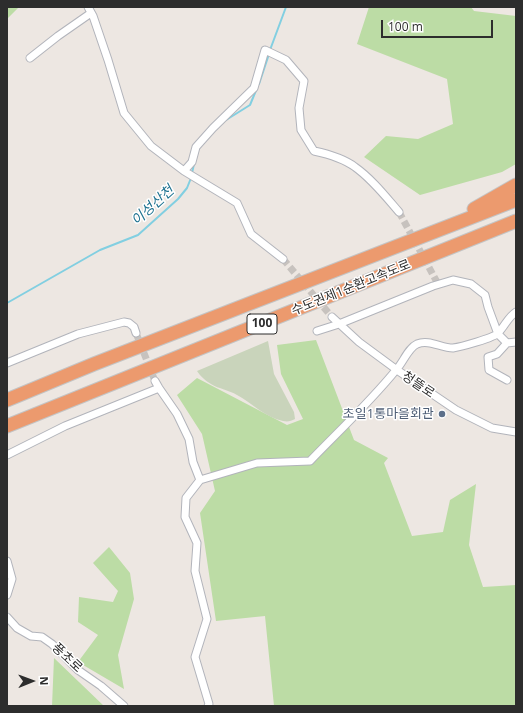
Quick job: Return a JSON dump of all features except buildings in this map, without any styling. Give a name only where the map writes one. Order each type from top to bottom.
[{"type":"highway","points":[[430,234],[516,185]]},
{"type":"highway","name":"수도권제1순환고속도로","points":[[7,400],[94,364],[516,200]]},
{"type":"highway","name":"수도권제1순환고속도로","points":[[7,426],[516,221]]},
{"type":"street","points":[[30,58],[90,10],[108,60],[124,113],[151,146],[184,171],[237,203],[251,234],[283,260]]},
{"type":"street","points":[[184,171],[192,162],[196,147],[254,88],[264,50],[286,60],[304,81],[299,108],[301,130],[314,151],[333,155],[355,167],[399,212]]},
{"type":"street","points":[[317,331],[339,324],[433,286],[453,280],[471,284],[485,295],[498,334],[507,343]]},
{"type":"street","points":[[208,706],[209,704],[196,657],[207,619],[195,571],[197,543],[185,517],[186,498],[200,480],[257,463],[310,461],[397,370],[413,347],[418,344],[433,343],[447,348],[462,347],[498,334],[516,312]]},
{"type":"street","name":"청뜰로","points":[[332,317],[359,342],[456,410],[492,428],[516,432]]},
{"type":"street","points":[[7,363],[78,334],[124,322],[130,322],[136,333]]},
{"type":"street","points":[[507,380],[489,370],[488,357],[497,354],[507,343],[516,342]]},
{"type":"street","points":[[155,381],[177,414],[188,439],[193,462],[200,480]]},
{"type":"street","points":[[7,455],[65,426],[159,388]]},
{"type":"street","points":[[7,561],[12,579],[7,595]]},
{"type":"street","name":"풍초로","points":[[7,617],[17,628],[31,636],[42,637],[52,644],[78,670],[101,686],[124,706]]},
{"type":"green space","points":[[7,7],[19,7],[7,19]]},
{"type":"green space","points":[[369,7],[471,7],[474,11],[516,16],[516,164],[502,172],[420,195],[364,157],[386,136],[418,139],[453,124],[447,79],[357,44]]},
{"type":"green space","points":[[316,340],[354,440],[388,458],[384,463],[412,536],[443,532],[450,500],[476,484],[469,545],[483,587],[516,585],[516,706],[274,706],[265,616],[216,621],[200,513],[215,491],[202,434],[177,395],[197,378],[287,425],[303,419],[281,374],[277,345]]},
{"type":"green space","points":[[268,341],[274,374],[294,412],[295,419],[291,421],[283,421],[271,417],[234,393],[211,384],[197,371]]},
{"type":"green space","points":[[109,547],[130,573],[134,599],[118,655],[124,689],[78,662],[98,635],[78,622],[79,597],[113,602],[118,591],[93,563]]},
{"type":"green space","points":[[54,658],[104,706],[52,706]]},
{"type":"waterway","name":"이성산천","points":[[270,50],[286,7]]},
{"type":"waterway","name":"이성산천","points":[[259,84],[269,54]]},
{"type":"waterway","name":"이성산천","points":[[226,120],[250,105],[257,88]]},
{"type":"waterway","name":"이성산천","points":[[192,173],[194,164]]},
{"type":"waterway","name":"이성산천","points":[[7,303],[100,250],[138,235],[178,199],[187,188],[191,178]]},
{"type":"tunnel","points":[[399,212],[438,284]]},
{"type":"tunnel","points":[[283,259],[332,317]]},
{"type":"tunnel","points":[[136,333],[155,381]]},
{"type":"place","name":"초일1통마을회관","points":[[442,414]]}]
